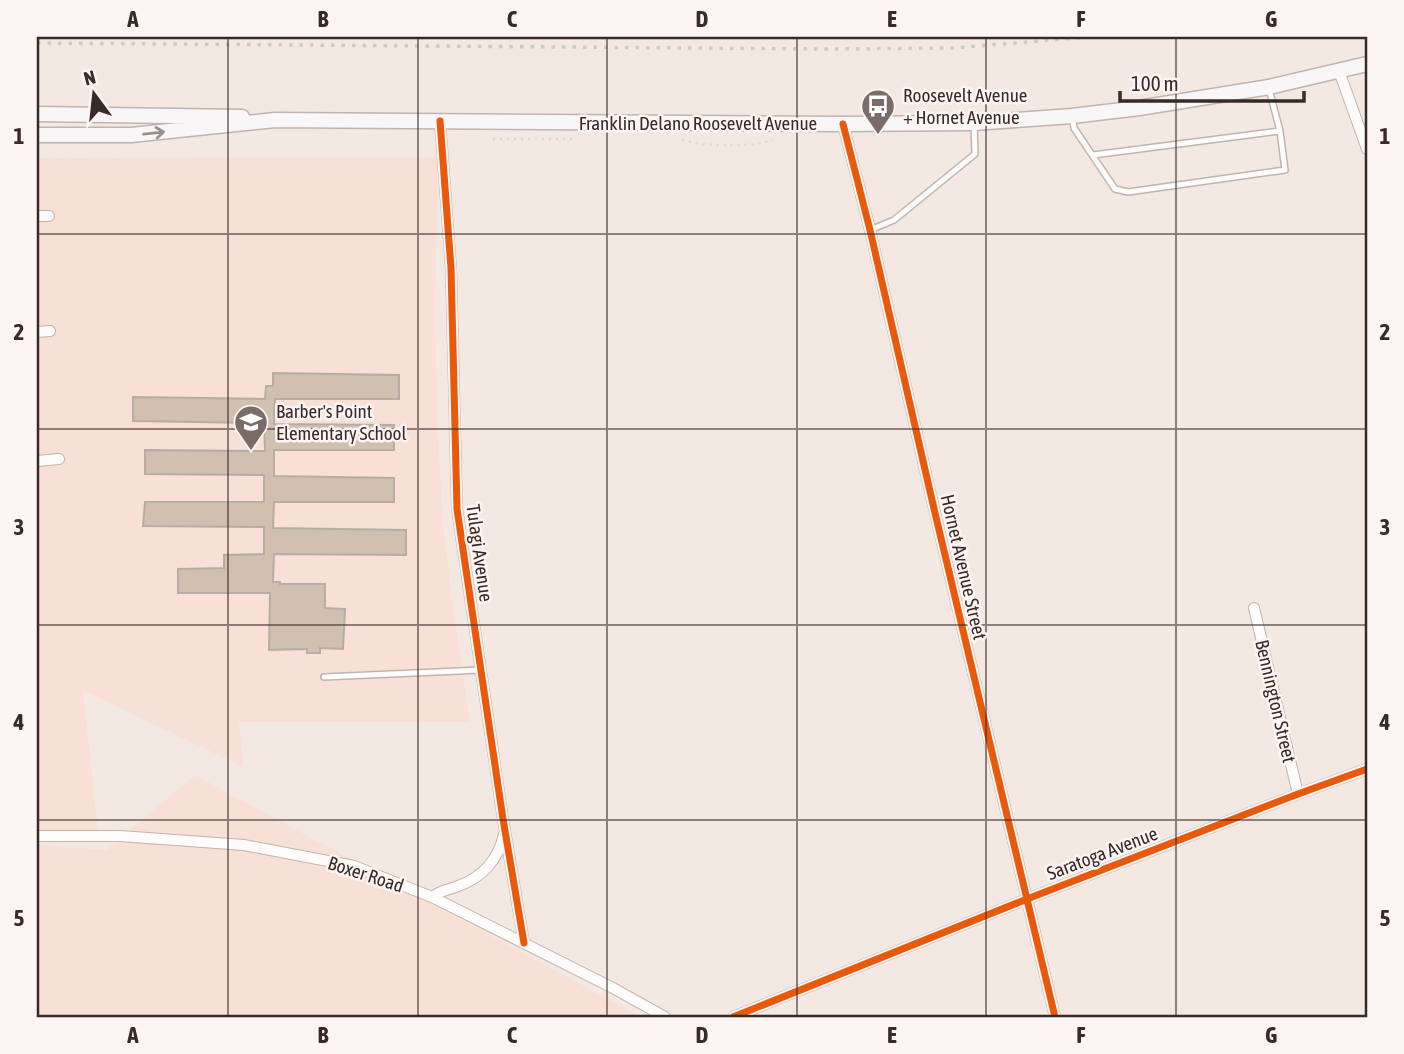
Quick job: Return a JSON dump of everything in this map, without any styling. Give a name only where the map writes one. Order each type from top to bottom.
[{"type":"main road","name":"Franklin Delano Roosevelt Avenue","points":[[37,114],[232,116],[275,120],[974,123],[1139,108],[1269,87],[1367,64]]},
{"type":"main road","name":"Franklin Delano Roosevelt Avenue","points":[[37,135],[131,135],[275,120]]},
{"type":"street","points":[[1339,71],[1367,149]]},
{"type":"street","name":"Tulagi Avenue","points":[[440,121],[451,268],[457,509],[524,943]]},
{"type":"street","name":"Hornet Avenue Street","points":[[843,124],[1055,1017]]},
{"type":"street","points":[[37,216],[49,216]]},
{"type":"street","points":[[37,332],[50,331]]},
{"type":"street","points":[[37,461],[59,459]]},
{"type":"street","name":"Bennington Street","points":[[1254,608],[1298,794]]},
{"type":"street","name":"Saratoga Avenue","points":[[733,1017],[1027,899],[1367,769]]},
{"type":"street","points":[[432,897],[441,890],[461,885],[480,875],[499,850],[505,830]]},
{"type":"street","name":"Boxer Road","points":[[37,836],[120,836],[244,845],[354,866],[432,897],[665,1017]]},
{"type":"lane","points":[[1072,116],[1074,128],[1115,189],[1128,192],[1284,170],[1280,131],[1269,87]]},
{"type":"lane","points":[[870,230],[894,220],[975,154],[974,123]]},
{"type":"lane","points":[[1093,155],[1280,131]]},
{"type":"lane","points":[[324,677],[481,670]]},
{"type":"path","points":[[493,139],[572,139]]},
{"type":"path","points":[[682,140],[703,145],[736,146],[773,140]]},
{"type":"shaded area","name":"Barber's Point Elementary School","points":[[438,157],[435,317],[442,510],[470,722],[239,722],[243,767],[83,690],[99,841],[37,839],[37,158]]},
{"type":"shaded area","points":[[195,775],[641,1017],[37,1017],[37,845],[106,850]]},
{"type":"building","points":[[273,373],[399,375],[399,399],[275,399],[274,424],[394,425],[394,450],[274,450],[274,476],[394,478],[394,502],[274,502],[273,528],[406,530],[406,555],[274,554],[273,582],[325,584],[325,608],[345,609],[343,649],[320,648],[320,653],[307,653],[307,649],[269,650],[270,593],[178,593],[178,569],[224,568],[224,555],[264,554],[264,527],[143,526],[145,502],[264,502],[264,475],[145,474],[145,450],[265,451],[264,423],[133,421],[133,397],[265,399],[266,386],[273,386]]},
{"type":"railway","points":[[37,43],[824,49],[954,48],[1088,37]]},
{"type":"cycle path","points":[[440,121],[451,268],[457,509],[524,943]]},
{"type":"cycle path","points":[[843,124],[1055,1017]]},
{"type":"cycle path","points":[[733,1017],[1027,899],[1367,769]]},
{"type":"place","name":"Roosevelt Avenue + Hornet Avenue","points":[[878,136]]},
{"type":"place","name":"Barber's Point Elementary School","points":[[251,452]]}]
